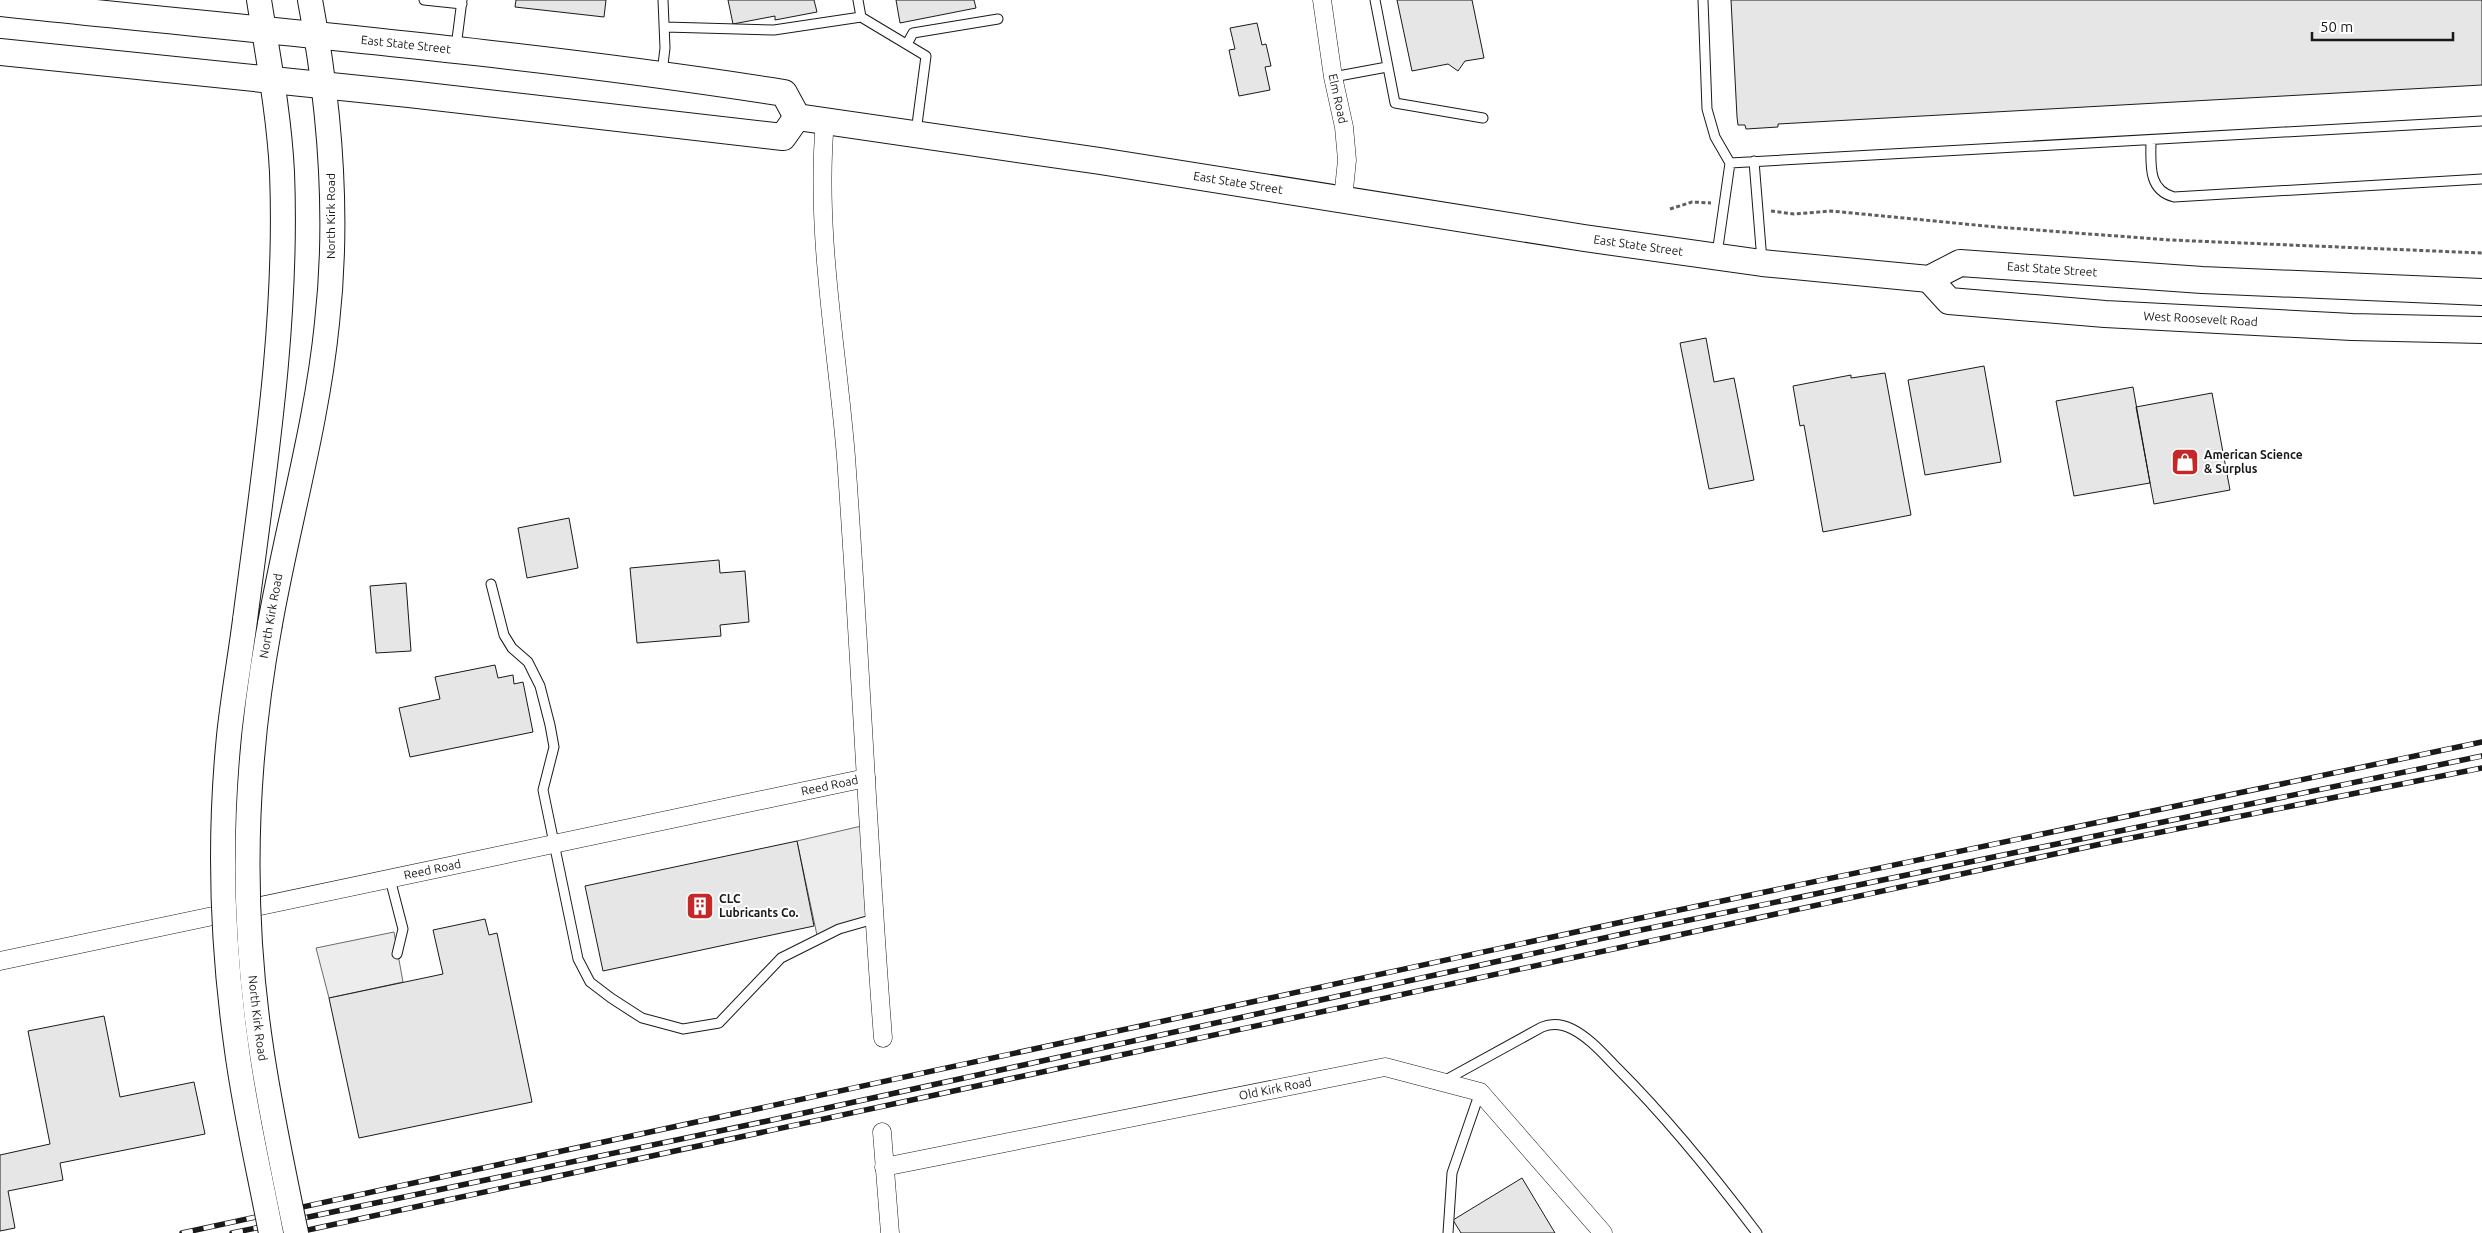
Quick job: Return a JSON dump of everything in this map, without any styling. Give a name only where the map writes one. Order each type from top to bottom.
[{"type":"main road","name":"East State Street","points":[[0,3],[93,6],[264,30],[662,76],[784,93],[797,117],[1343,199],[1509,227],[1762,263],[1929,279],[1960,263],[2202,280],[2482,292]]},
{"type":"main road","points":[[0,52],[325,85],[783,137],[797,117]]},
{"type":"main road","name":"West Roosevelt Road","points":[[1929,279],[1949,301],[2105,314],[2352,327],[2482,330]]},
{"type":"street","name":"North Kirk Road","points":[[259,0],[279,132],[282,172],[281,290],[267,443],[229,737],[224,842],[226,933],[230,994],[242,1084],[271,1233]]},
{"type":"street","name":"North Kirk Road","points":[[296,1233],[262,1054],[250,949],[248,855],[252,762],[258,690],[311,422],[327,324],[332,208],[325,85],[310,0]]},
{"type":"street","name":"Elm Road","points":[[1322,0],[1333,78],[1344,127],[1347,160],[1343,199]]},
{"type":"street","points":[[826,122],[821,167],[825,234],[846,457],[883,1038]]},
{"type":"street","name":"Reed Road","points":[[0,961],[866,778]]},
{"type":"street","name":"Old Kirk Road","points":[[884,1167],[1385,1067],[1480,1092]]},
{"type":"street","points":[[1480,1092],[1603,1233]]},
{"type":"street","points":[[882,1132],[890,1233]]},
{"type":"lane","points":[[424,0],[462,2],[455,51]]},
{"type":"lane","points":[[662,76],[665,26],[663,0]]},
{"type":"lane","points":[[858,0],[861,17]]},
{"type":"lane","points":[[1375,0],[1387,67],[1396,103],[1483,118]]},
{"type":"lane","points":[[1703,0],[1707,110],[1715,137],[1730,163],[1716,256]]},
{"type":"lane","points":[[665,26],[774,30],[861,17],[926,56],[915,134]]},
{"type":"lane","points":[[907,44],[913,33],[998,19]]},
{"type":"lane","points":[[1333,78],[1387,67]]},
{"type":"lane","points":[[1730,163],[2482,121]]},
{"type":"lane","points":[[2151,140],[2154,181],[2159,190],[2174,197],[2482,179]]},
{"type":"lane","points":[[1754,161],[1762,263]]},
{"type":"lane","points":[[491,584],[504,635],[512,648],[528,662],[540,686],[550,724],[554,747],[543,790],[578,959],[590,982],[642,1018],[683,1029],[718,1023],[781,958],[839,929],[874,919]]},
{"type":"lane","points":[[390,879],[403,929],[397,954]]},
{"type":"lane","points":[[1442,1082],[1549,1024],[1561,1025],[1572,1029],[1588,1040],[1652,1104],[1757,1233]]},
{"type":"lane","points":[[1448,1233],[1452,1173],[1480,1092]]},
{"type":"path","points":[[1670,209],[1692,202],[1707,203]]},
{"type":"path","points":[[1784,213],[1832,211],[1996,227],[2170,240],[2482,253]]},
{"type":"shaded area","points":[[870,824],[874,919],[818,940],[797,841]]},
{"type":"shaded area","points":[[394,932],[403,982],[329,998],[316,948]]},
{"type":"building","points":[[516,0],[606,0],[604,17],[515,7]]},
{"type":"building","points":[[728,0],[814,0],[817,12],[775,20],[775,16],[733,24]]},
{"type":"building","points":[[896,0],[974,0],[976,8],[900,23]]},
{"type":"building","points":[[1397,0],[1472,0],[1484,58],[1465,61],[1458,71],[1448,64],[1412,71]]},
{"type":"building","points":[[1731,0],[2482,0],[2482,85],[1778,124],[1778,127],[1746,129],[1745,125],[1738,125],[1737,117]]},
{"type":"building","points":[[1257,23],[1262,45],[1266,44],[1271,66],[1265,67],[1270,90],[1239,96],[1229,50],[1235,49],[1230,28]]},
{"type":"building","points":[[1706,338],[1714,382],[1734,378],[1754,480],[1709,489],[1680,343]]},
{"type":"building","points":[[1984,366],[2001,462],[1925,475],[1908,380]]},
{"type":"building","points":[[1885,373],[1911,515],[1823,532],[1804,425],[1800,426],[1793,386],[1851,375],[1851,378]]},
{"type":"building","points":[[2133,387],[2150,483],[2074,496],[2056,401]]},
{"type":"building","name":"American Science & Surplus","points":[[2212,393],[2230,490],[2154,504],[2136,407]]},
{"type":"building","points":[[569,518],[578,568],[527,578],[518,528]]},
{"type":"building","points":[[719,560],[720,573],[745,571],[749,622],[720,625],[721,636],[637,643],[630,568]]},
{"type":"building","points":[[406,583],[411,651],[376,653],[370,586]]},
{"type":"building","points":[[495,665],[498,678],[513,675],[514,684],[523,682],[533,732],[410,757],[399,708],[440,699],[435,677]]},
{"type":"building","name":"CLC Lubricants Co.","points":[[797,841],[814,926],[603,971],[585,886]]},
{"type":"building","points":[[485,919],[489,935],[497,933],[532,1102],[359,1138],[329,998],[443,974],[433,930]]},
{"type":"building","points":[[104,1016],[120,1097],[194,1082],[205,1134],[60,1163],[63,1180],[8,1191],[15,1228],[0,1231],[0,1155],[50,1144],[28,1031]]},
{"type":"building","points":[[1522,1178],[1555,1233],[1461,1233],[1453,1220]]},
{"type":"railway","points":[[182,1233],[1636,919],[2482,742]]},
{"type":"railway","points":[[232,1233],[772,1120],[1636,931],[2482,756]]},
{"type":"railway","points":[[294,1233],[2101,844],[2482,768]]},
{"type":"place","name":"American Science & Surplus","points":[[2185,462]]},
{"type":"place","name":"CLC Lubricants Co.","points":[[700,906]]}]
